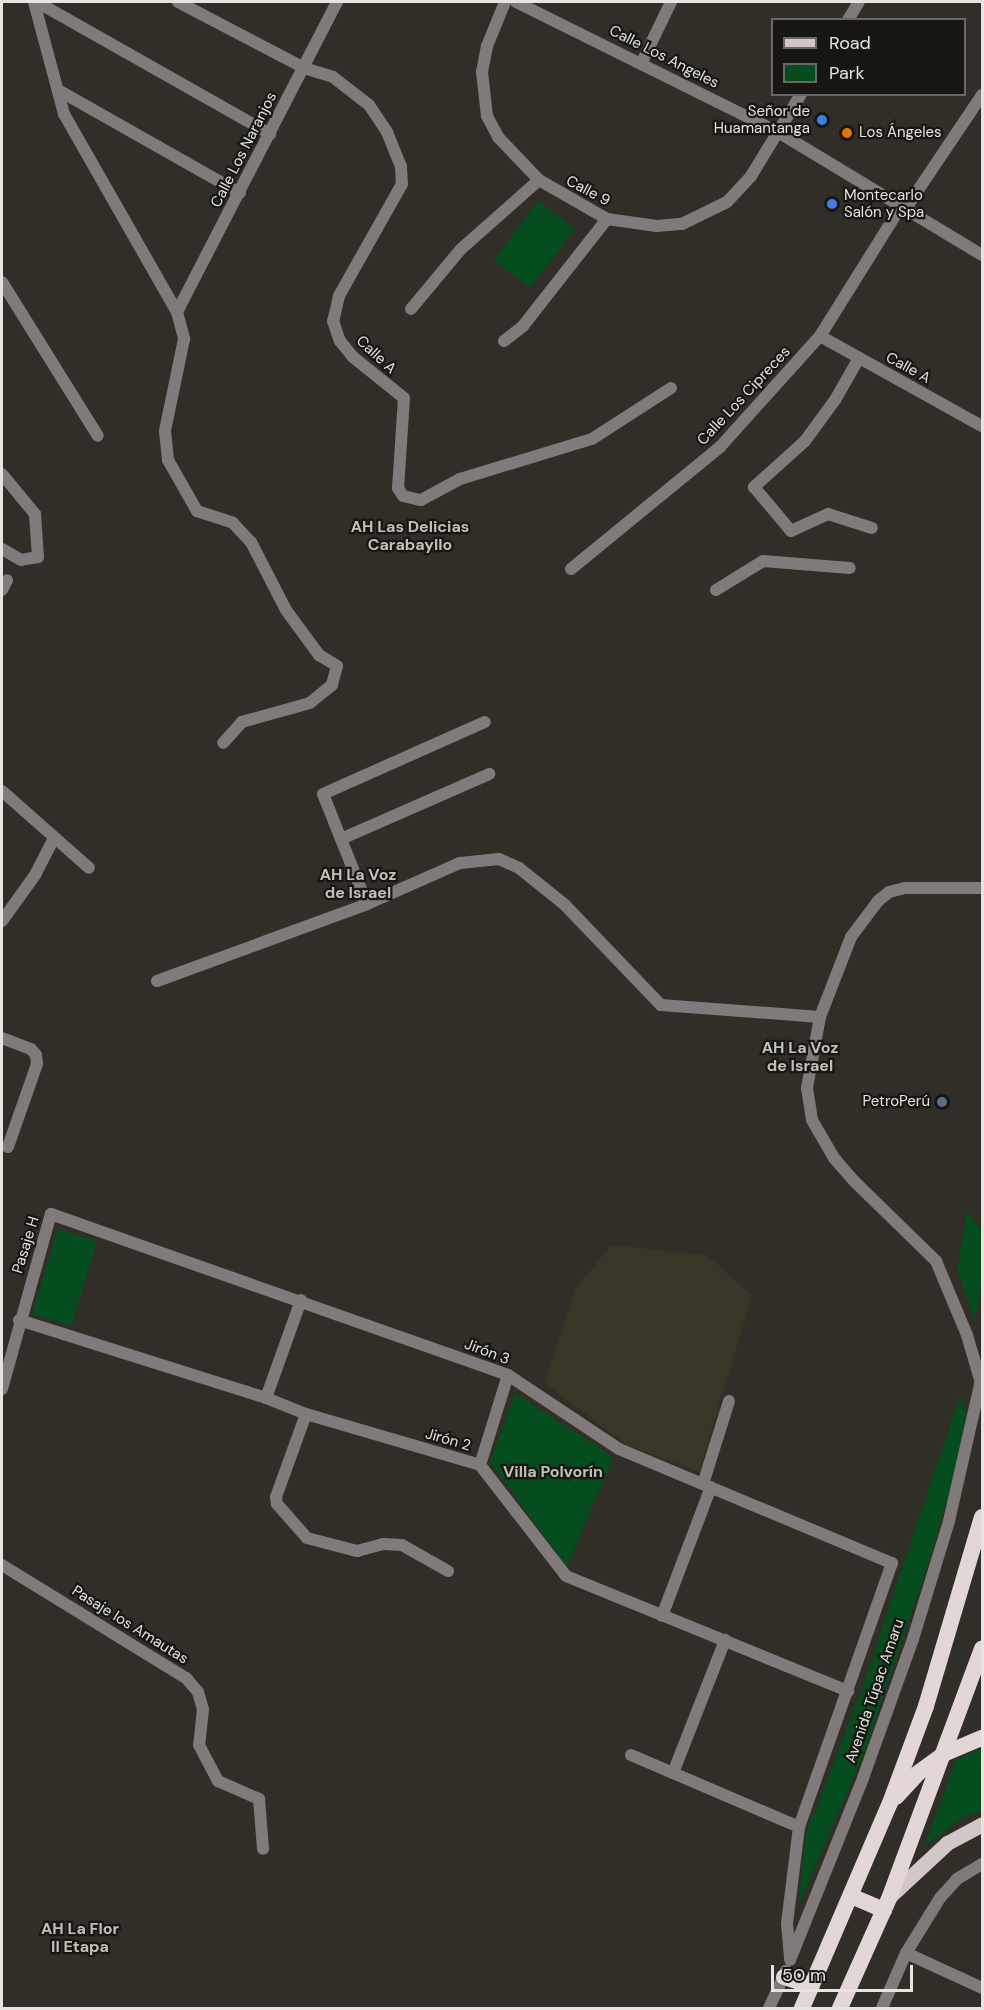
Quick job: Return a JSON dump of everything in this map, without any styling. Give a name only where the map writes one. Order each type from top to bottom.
[{"type":"highway","points":[[802,2008],[890,1803],[930,1696],[982,1517]]},
{"type":"highway","points":[[840,2008],[887,1903],[946,1753],[982,1649]]},
{"type":"highway","points":[[890,1803],[918,1773],[946,1753],[982,1738]]},
{"type":"highway","points":[[851,1896],[887,1903]]},
{"type":"highway","points":[[784,1977],[812,1986]]},
{"type":"main road","points":[[887,1903],[941,1848],[982,1824]]},
{"type":"street","points":[[35,2],[64,114],[177,312],[184,339],[165,431],[168,460],[197,511],[232,523],[251,542],[286,610],[319,655],[337,666],[332,685],[310,703],[242,722],[223,743]]},
{"type":"street","points":[[35,2],[270,134]]},
{"type":"street","name":"Calle A","points":[[180,2],[304,68],[333,77],[369,105],[387,132],[401,167],[402,184],[339,296],[333,321],[340,340],[353,357],[404,398],[399,488],[403,496],[421,500],[460,479],[592,439],[671,388]]},
{"type":"street","name":"Calle Los Naranjos","points":[[177,312],[337,2]]},
{"type":"street","name":"Calle 9","points":[[506,2],[487,46],[482,94],[498,137],[539,180],[607,219],[657,226],[682,224],[707,215],[727,202],[751,176],[800,96]]},
{"type":"street","name":"Calle Los Angeles","points":[[516,2],[642,62],[778,132],[902,209],[982,255]]},
{"type":"street","points":[[642,62],[671,2]]},
{"type":"street","points":[[849,18],[859,2]]},
{"type":"street","points":[[58,90],[240,193]]},
{"type":"street","name":"Calle Los Cipreces","points":[[571,569],[720,447],[820,336],[902,209],[982,95]]},
{"type":"street","points":[[411,309],[461,249],[539,180]]},
{"type":"street","points":[[504,341],[523,326],[607,219]]},
{"type":"street","points":[[2,282],[98,436]]},
{"type":"street","name":"Calle A","points":[[820,336],[982,426]]},
{"type":"street","points":[[859,358],[835,400],[805,441],[754,487],[791,531],[828,514],[872,528]]},
{"type":"street","points":[[2,474],[35,514],[38,557],[21,560],[2,549]]},
{"type":"street","points":[[716,590],[763,561],[850,568]]},
{"type":"street","points":[[367,904],[323,794],[485,722]]},
{"type":"street","points":[[341,839],[489,774]]},
{"type":"street","points":[[2,791],[89,868]]},
{"type":"street","points":[[2,918],[35,875],[54,838]]},
{"type":"street","points":[[157,981],[367,904],[460,863],[499,859],[519,868],[564,904],[661,1005],[820,1017]]},
{"type":"street","points":[[982,888],[904,888],[878,901],[851,937],[820,1017],[807,1088],[812,1120],[834,1158],[854,1181],[936,1261],[967,1335],[982,1380]]},
{"type":"street","points":[[2,1038],[31,1049],[36,1055],[37,1065],[8,1147]]},
{"type":"street","name":"Jirón 3","points":[[51,1214],[301,1300],[508,1376],[619,1449],[892,1563],[848,1691]]},
{"type":"street","name":"Pasaje H","points":[[2,1389],[19,1320],[51,1214]]},
{"type":"street","points":[[266,1398],[301,1300]]},
{"type":"street","name":"Jirón 2","points":[[19,1320],[266,1398],[306,1414],[480,1465],[566,1576],[848,1691]]},
{"type":"street","points":[[480,1465],[508,1376]]},
{"type":"street","name":"Avenida Túpac Amaru","points":[[769,2008],[784,1977],[863,1778],[913,1639],[949,1521],[982,1380]]},
{"type":"street","points":[[662,1616],[707,1486],[729,1401]]},
{"type":"street","points":[[306,1414],[276,1497],[277,1504],[299,1529],[317,1541],[357,1551],[383,1544],[402,1545],[448,1570]]},
{"type":"street","name":"Pasaje los Amautas","points":[[2,1565],[186,1677],[198,1692],[203,1709],[198,1745],[218,1781],[259,1799],[263,1849]]},
{"type":"street","points":[[674,1773],[725,1640]]},
{"type":"street","points":[[790,1960],[788,1923],[798,1827],[848,1691]]},
{"type":"street","points":[[631,1755],[798,1827]]},
{"type":"street","points":[[882,2008],[906,1953],[940,1898],[957,1879],[982,1864]]},
{"type":"street","points":[[906,1953],[982,1988]]},
{"type":"shaded area","points":[[611,1245],[707,1255],[752,1296],[699,1472],[627,1445],[544,1383],[575,1289]]},
{"type":"green space","points":[[538,201],[575,229],[530,288],[493,260]]},
{"type":"green space","points":[[967,1211],[982,1232],[982,1278],[975,1320],[957,1270]]},
{"type":"green space","points":[[58,1229],[97,1241],[71,1326],[32,1314]]},
{"type":"green space","points":[[515,1393],[613,1457],[567,1567],[490,1462]]},
{"type":"green space","points":[[960,1396],[969,1423],[927,1568],[865,1751],[798,1907],[806,1834],[858,1700]]},
{"type":"green space","points":[[982,1748],[982,1811],[962,1818],[924,1846],[956,1760]]},
{"type":"place","name":"Señor de Huamantanga","points":[[822,120]]},
{"type":"place","name":"Los Ángeles","points":[[847,133]]},
{"type":"place","name":"Montecarlo Salón y Spa","points":[[832,204]]},
{"type":"place","name":"PetroPerú","points":[[942,1102]]},
{"type":"district","name":"AH Las Delicias Carabayllo","points":[[410,536]]},
{"type":"district","name":"AH La Voz de Israel","points":[[358,884]]},
{"type":"district","name":"AH La Voz de Israel","points":[[800,1057]]},
{"type":"district","name":"Villa Polvorín","points":[[553,1472]]},
{"type":"district","name":"AH La Flor II Etapa","points":[[80,1938]]}]
